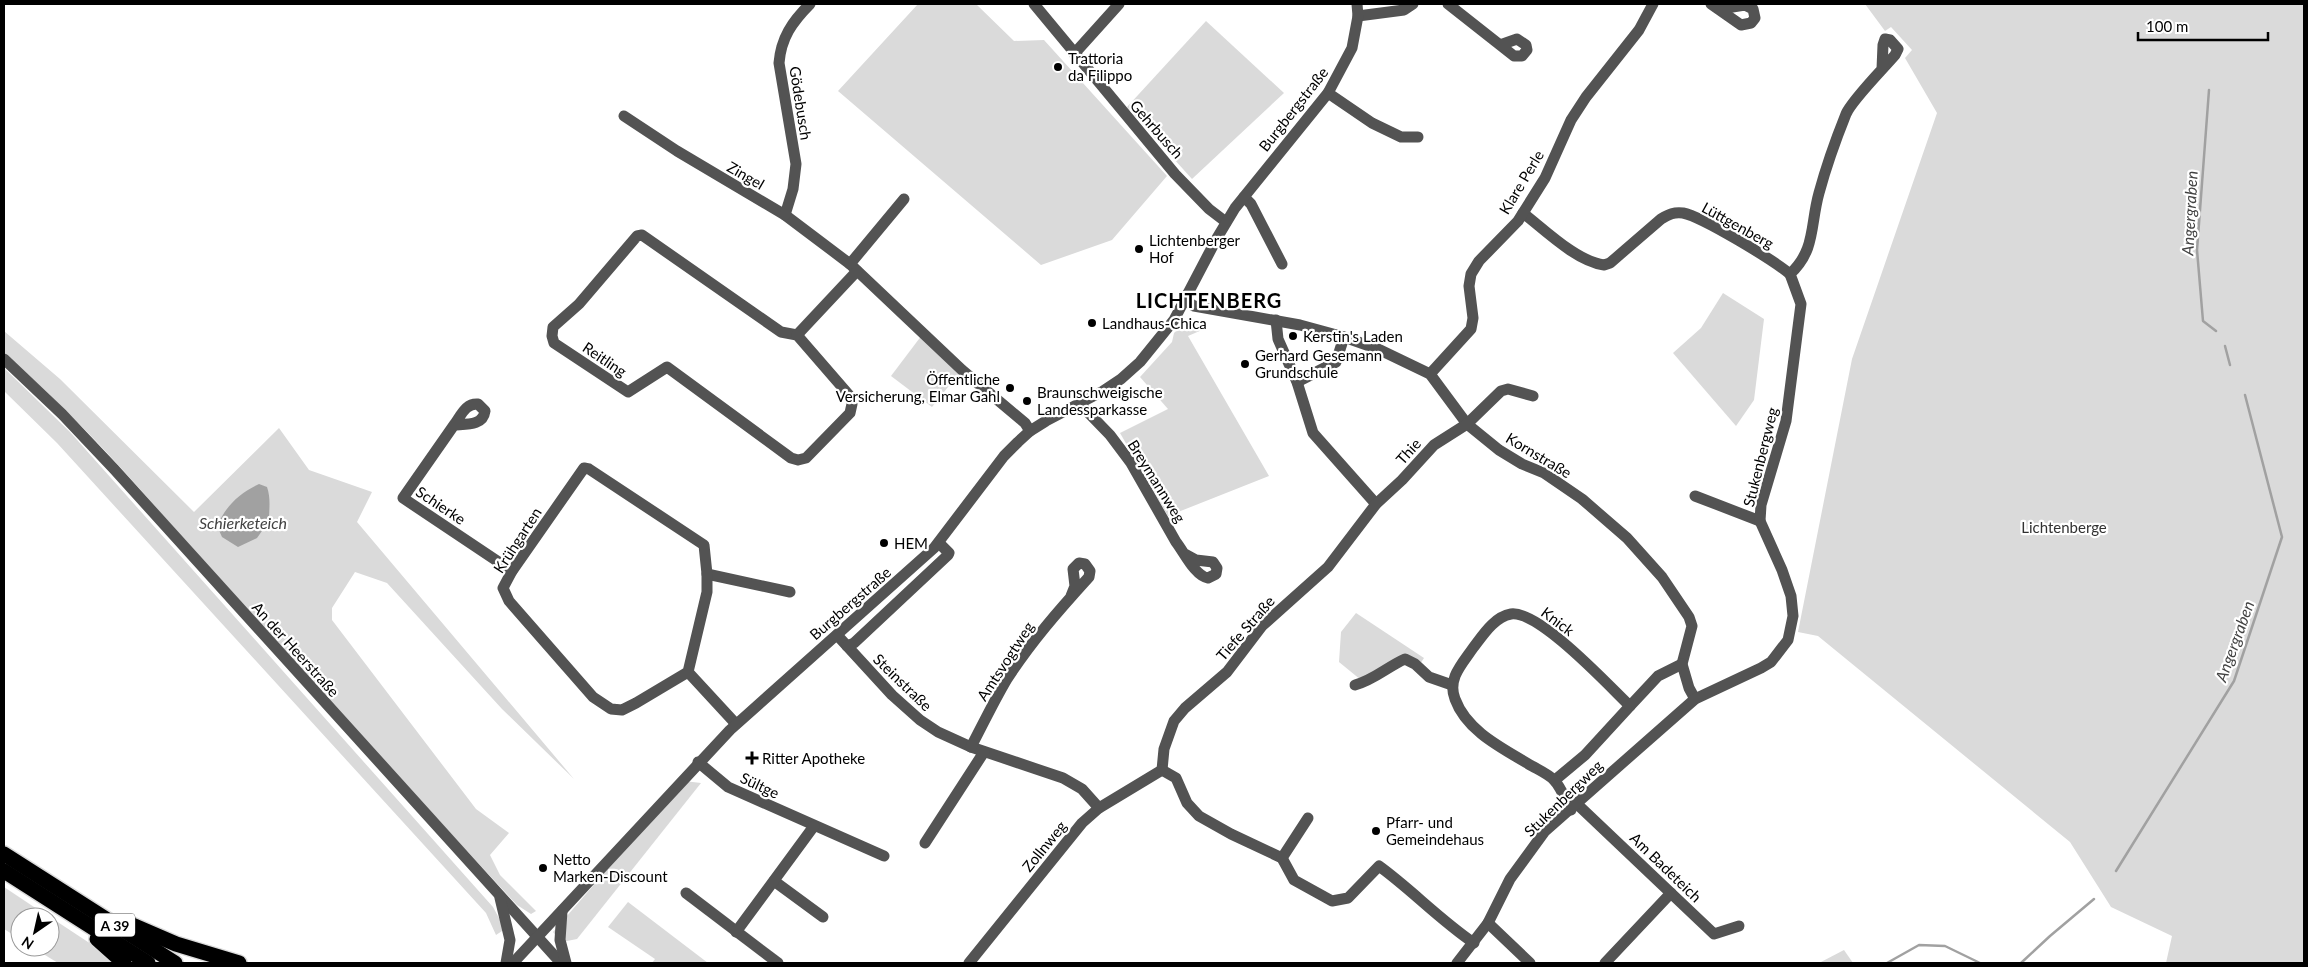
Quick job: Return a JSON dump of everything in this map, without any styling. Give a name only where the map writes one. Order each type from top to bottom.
[{"type":"highway","name":"A 39","points":[[4,854],[175,963]]},
{"type":"highway","name":"A 39","points":[[4,871],[148,963]]},
{"type":"highway","points":[[54,887],[149,933],[185,947],[239,963]]},
{"type":"highway","points":[[77,918],[124,963]]},
{"type":"street","name":"Gödebusch","points":[[785,215],[793,190],[796,164],[779,64],[780,48],[787,31],[810,4]]},
{"type":"street","name":"Gehrbusch","points":[[1034,4],[1175,174],[1209,209],[1226,222]]},
{"type":"street","points":[[1074,54],[1119,4]]},
{"type":"street","name":"Burgbergstraße","points":[[513,963],[698,762],[736,724],[939,543],[1004,456],[1030,431],[1080,404],[1130,373],[1165,333],[1186,302],[1226,222],[1244,197],[1328,94],[1352,48],[1358,16],[1357,4]]},
{"type":"street","points":[[1448,4],[1500,45]]},
{"type":"street","name":"Klare Perle","points":[[1430,374],[1471,329],[1473,318],[1469,286],[1471,274],[1479,261],[1523,213],[1545,178],[1571,120],[1586,97],[1639,30],[1654,4]]},
{"type":"street","points":[[1358,16],[1407,6]]},
{"type":"street","points":[[1790,274],[1806,253],[1811,240],[1817,200],[1823,178],[1847,111],[1882,69]]},
{"type":"street","points":[[1328,94],[1372,122],[1401,137],[1418,137]]},
{"type":"street","name":"Zingel","points":[[624,116],[685,156],[785,215],[853,268],[962,370],[1025,423],[1030,431]]},
{"type":"street","points":[[1244,197],[1251,204],[1282,264]]},
{"type":"street","points":[[797,335],[853,268],[904,199]]},
{"type":"street","name":"Lüttgenberg","points":[[1523,213],[1585,258],[1604,265],[1610,263],[1671,213],[1689,215],[1764,256],[1790,274]]},
{"type":"street","name":"Reitling","points":[[642,235],[781,332],[797,335],[850,395],[852,404],[850,413],[813,452],[806,458],[798,460],[790,458],[667,367],[628,392],[554,344],[552,336],[553,327],[579,304],[637,236],[642,235]]},
{"type":"street","name":"Stukenbergweg","points":[[1457,963],[1488,923],[1510,879],[1545,831],[1574,807],[1633,752],[1696,699],[1771,662],[1788,640],[1793,616],[1791,596],[1782,570],[1760,521],[1761,505],[1786,421],[1801,304],[1790,274]]},
{"type":"street","name":"Kornstraße","points":[[1186,302],[1200,307],[1276,320],[1344,338],[1378,349],[1430,374],[1467,424],[1499,450],[1522,464],[1544,473],[1582,499],[1627,538],[1662,576],[1689,617],[1692,626],[1682,664]]},
{"type":"street","points":[[1276,320],[1278,339],[1297,382],[1313,433],[1376,504]]},
{"type":"street","points":[[1297,382],[1336,362],[1344,338]]},
{"type":"street","name":"An der Heerstraße","points":[[4,359],[62,414],[114,469],[561,963]]},
{"type":"street","name":"Thie","points":[[1376,504],[1402,480],[1434,445],[1467,424],[1504,390],[1514,390],[1533,396]]},
{"type":"street","name":"Breymannweg","points":[[1080,404],[1110,435],[1131,463],[1185,554]]},
{"type":"street","name":"Schierke","points":[[454,425],[403,498],[512,571]]},
{"type":"street","name":"Krühgarten","points":[[584,468],[590,469],[704,545],[707,574],[707,592],[688,672],[622,710],[611,709],[602,705],[509,601],[503,588],[512,571],[584,468]]},
{"type":"street","points":[[1695,496],[1760,521]]},
{"type":"street","name":"Tiefe Straße","points":[[1168,773],[1164,749],[1174,721],[1185,708],[1227,672],[1262,626],[1292,596],[1328,567],[1376,504]]},
{"type":"street","points":[[847,646],[854,643],[948,555],[950,552],[939,543]]},
{"type":"street","points":[[707,574],[790,592]]},
{"type":"street","name":"Amtsvogtweg","points":[[971,747],[1006,681],[1021,658],[1071,596]]},
{"type":"street","name":"Knick","points":[[1452,685],[1456,673],[1497,618],[1513,613],[1527,617],[1542,626],[1580,656],[1630,706]]},
{"type":"street","name":"Steinstraße","points":[[837,634],[892,695],[920,720],[938,732],[984,752],[1063,778],[1082,789],[1099,808]]},
{"type":"street","points":[[1355,685],[1375,677],[1392,665],[1405,659],[1415,664],[1429,677],[1452,685],[1454,698],[1460,710],[1473,726],[1487,738],[1555,780],[1574,807]]},
{"type":"street","points":[[1555,780],[1600,740],[1658,676],[1682,664],[1689,688],[1696,699]]},
{"type":"street","points":[[688,672],[736,724]]},
{"type":"street","points":[[925,843],[984,752]]},
{"type":"street","name":"Sültge","points":[[698,762],[728,787],[884,856]]},
{"type":"street","points":[[1168,773],[1179,782],[1190,808],[1198,816],[1282,858],[1294,880],[1332,901],[1348,898],[1379,866],[1404,885],[1446,923],[1474,943]]},
{"type":"street","name":"Zollnweg","points":[[969,963],[1082,823],[1099,808],[1168,773]]},
{"type":"street","name":"Am Badeteich","points":[[1574,807],[1714,934],[1740,926]]},
{"type":"street","points":[[1282,858],[1308,818]]},
{"type":"street","points":[[736,932],[814,826]]},
{"type":"street","points":[[774,881],[822,917]]},
{"type":"street","points":[[686,893],[778,963]]},
{"type":"street","points":[[1605,963],[1672,894]]},
{"type":"street","points":[[500,896],[510,940],[506,963]]},
{"type":"street","points":[[562,911],[560,930],[566,963]]},
{"type":"street","points":[[1488,923],[1530,963]]},
{"type":"green space","points":[[918,4],[976,4],[1014,41],[1044,40],[1167,176],[1112,240],[1041,265],[838,91]]},
{"type":"green space","name":"Lichtenberge","points":[[1865,4],[2304,4],[2304,963],[2166,963],[2172,936],[2111,907],[2070,842],[1818,636],[1798,632],[1852,359],[1937,113],[1905,58],[1912,50],[1891,27],[1885,31]]},
{"type":"green space","points":[[1206,21],[1284,93],[1192,179],[1127,107]]},
{"type":"green space","points":[[1723,293],[1764,319],[1754,400],[1736,426],[1673,353],[1701,328]]},
{"type":"green space","points":[[1197,319],[1202,330],[1188,336],[1269,476],[1168,516],[1120,433],[1168,409],[1140,377],[1172,342],[1174,333],[1186,321]]},
{"type":"green space","points":[[4,331],[60,379],[194,512],[279,428],[309,470],[372,492],[357,522],[574,779],[502,709],[387,583],[355,572],[332,608],[332,620],[476,809],[509,833],[490,855],[500,875],[536,911],[531,914],[517,905],[306,676],[124,472],[66,410],[4,354]]},
{"type":"green space","points":[[922,335],[960,372],[932,407],[891,376]]},
{"type":"green space","points":[[4,368],[70,432],[493,907],[505,929],[496,935],[486,913],[57,443],[4,391]]},
{"type":"green space","points":[[1356,613],[1424,658],[1420,664],[1409,657],[1361,680],[1339,662],[1341,632]]},
{"type":"green space","points":[[684,781],[701,783],[577,939],[562,942],[553,932]]},
{"type":"green space","points":[[4,887],[34,907],[10,907],[10,933],[4,929]]},
{"type":"green space","points":[[628,902],[708,963],[652,963],[655,959],[608,927]]},
{"type":"green space","points":[[60,924],[91,944],[113,963],[58,963],[48,957],[60,957]]},
{"type":"green space","points":[[1844,950],[1853,963],[1819,963]]},
{"type":"water","name":"Schierketeich","points":[[259,484],[267,487],[269,521],[257,538],[238,547],[222,537],[217,526],[234,501]]},
{"type":"waterway","name":"Angergraben","points":[[2209,90],[2197,250],[2203,321],[2216,331]]},
{"type":"waterway","name":"Angergraben","points":[[2225,346],[2230,365]]},
{"type":"waterway","name":"Angergraben","points":[[2116,871],[2234,681],[2282,537],[2245,395]]},
{"type":"waterway","name":"Angergraben","points":[[2021,963],[2094,899]]},
{"type":"waterway","name":"Angergraben","points":[[1887,963],[1919,945],[1945,946],[1980,963]]},
{"type":"place","name":"Trattoria da Filippo","points":[[1058,67]]},
{"type":"place","name":"Lichtenberger Hof","points":[[1139,249]]},
{"type":"place","name":"Landhaus-Chica","points":[[1092,323]]},
{"type":"place","name":"Kerstin's Laden","points":[[1293,336]]},
{"type":"place","name":"Gerhard Gesemann Grundschule","points":[[1245,364]]},
{"type":"place","name":"Öffentliche Versicherung, Elmar Gahl","points":[[1010,388]]},
{"type":"place","name":"Braunschweigische Landessparkasse","points":[[1027,401]]},
{"type":"place","name":"HEM","points":[[884,543]]},
{"type":"place","name":"Ritter Apotheke","points":[[752,758]]},
{"type":"place","name":"Pfarr- und Gemeindehaus","points":[[1376,831]]},
{"type":"place","name":"Netto Marken-Discount","points":[[543,868]]},
{"type":"district","name":"LICHTENBERG","points":[[1209,300]]}]
